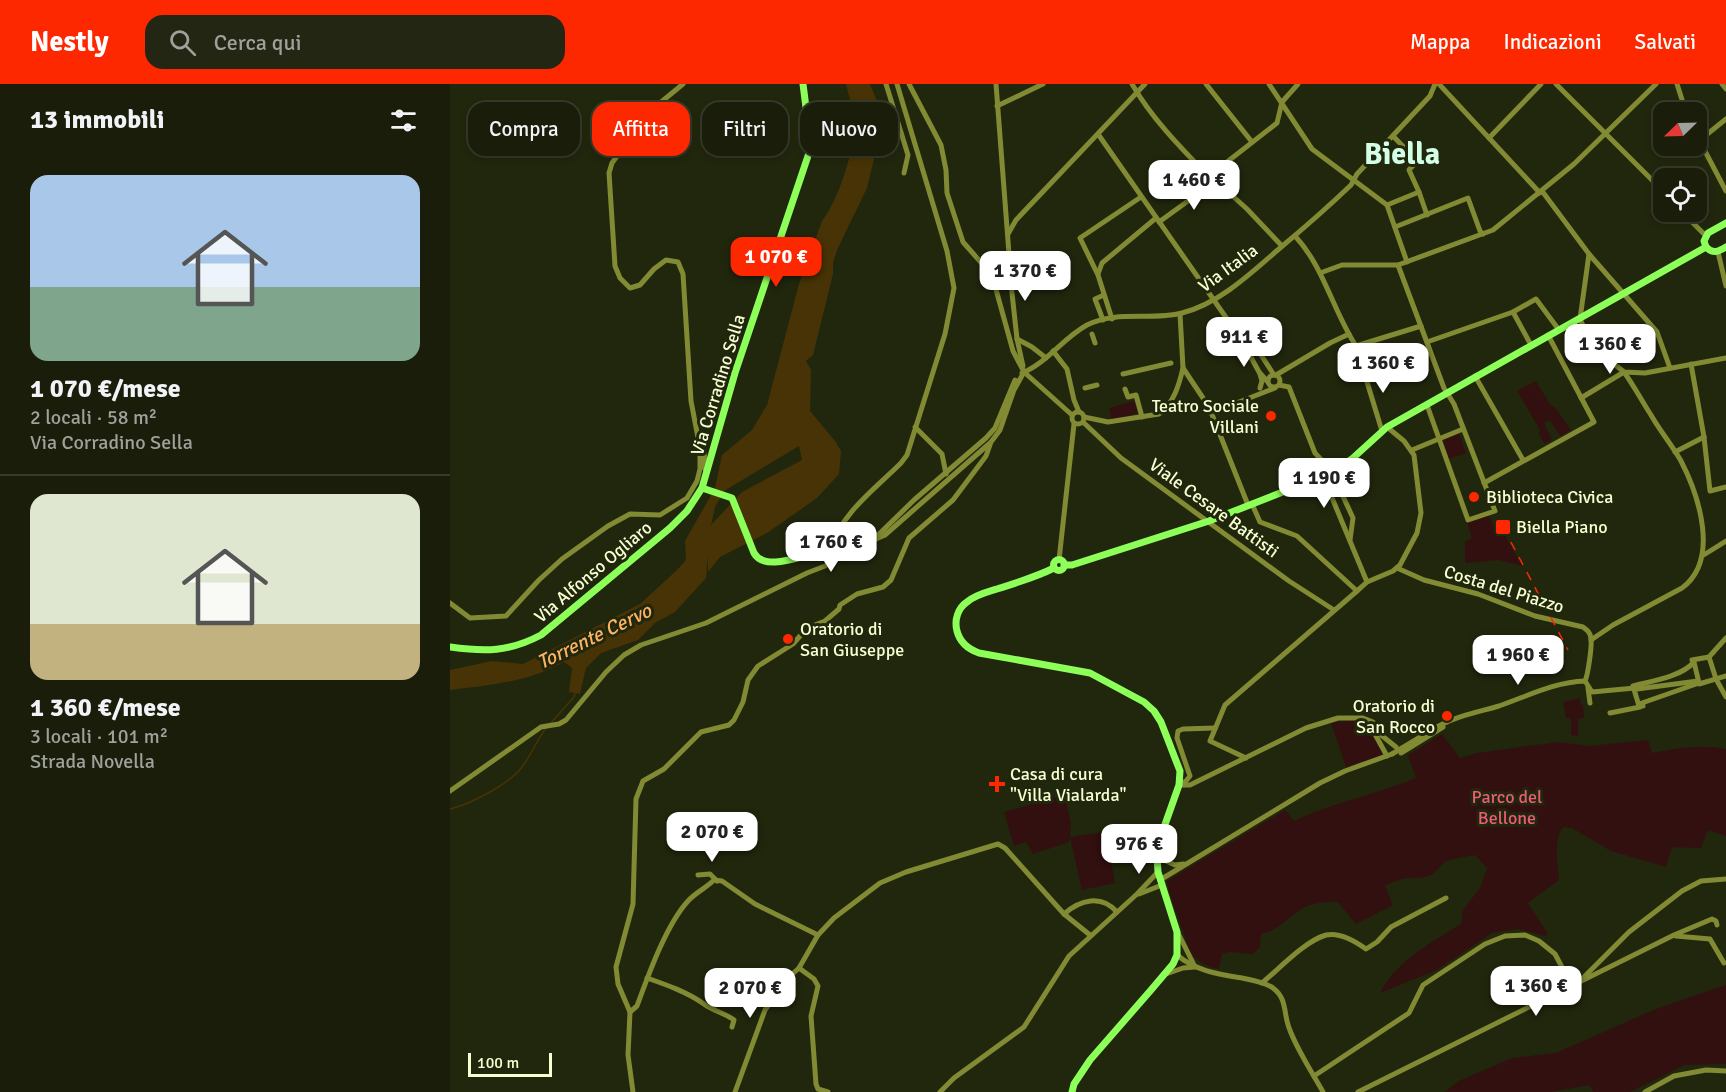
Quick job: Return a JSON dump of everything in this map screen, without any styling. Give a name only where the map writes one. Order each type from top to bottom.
[{"type":"main road","name":"Via Corradino Sella","points":[[705,489],[705,480],[735,373],[811,147],[803,84]]},
{"type":"main road","points":[[1726,223],[1706,236],[1704,241],[1710,251],[1718,252],[1726,247]]},
{"type":"main road","points":[[1339,468],[1364,449],[1384,429],[1706,247]]},
{"type":"main road","points":[[1072,1092],[1074,1084],[1090,1060],[1165,974],[1177,955],[1177,932],[1160,879],[1157,857],[1161,833],[1179,785],[1178,764],[1161,722],[1144,702],[1090,673],[979,653],[966,646],[959,638],[956,627],[957,615],[967,602],[980,595],[1040,575],[1054,568],[1055,562],[1072,565],[1209,522],[1327,471],[1332,465],[1339,468]]},
{"type":"main road","points":[[1327,471],[1331,479],[1335,479],[1340,474],[1339,468]]},
{"type":"main road","points":[[705,489],[728,496],[735,503],[754,553],[760,561],[771,564],[826,552]]},
{"type":"main road","name":"Via Alfonso Ogliaro","points":[[450,647],[478,651],[505,649],[541,635],[670,528],[705,489]]},
{"type":"street","points":[[450,603],[470,618],[506,616],[561,559],[608,526],[630,514],[660,515],[687,498],[697,481],[700,451],[691,401],[683,274],[678,262],[666,260],[639,285],[630,288],[620,278],[615,266],[609,173],[612,163],[649,112],[683,84]]},
{"type":"street","points":[[886,84],[908,155],[904,173]]},
{"type":"street","points":[[807,573],[820,563],[846,518],[902,463],[907,455],[945,334],[954,288],[947,251],[897,84]]},
{"type":"street","points":[[909,84],[941,145],[946,170],[947,193],[963,242],[992,275],[1013,351],[1024,372],[1072,415],[1071,419],[1074,424],[1062,562]]},
{"type":"street","points":[[450,791],[541,727],[559,724],[566,720],[606,672],[624,655],[641,645],[706,623],[825,566],[836,557],[885,535],[991,442],[1000,430],[1006,410],[1024,372],[1017,339],[996,84]]},
{"type":"street","points":[[998,106],[1043,84]]},
{"type":"street","points":[[1132,84],[1187,155],[1247,209],[1282,246]]},
{"type":"street","points":[[1007,236],[1016,220],[1145,84]]},
{"type":"street","points":[[1206,84],[1252,142]]},
{"type":"street","points":[[1269,84],[1312,149],[1387,205],[1407,262]]},
{"type":"street","points":[[1098,275],[1102,263],[1142,228],[1188,201],[1218,169],[1277,123],[1282,102],[1298,84]]},
{"type":"street","points":[[1437,84],[1541,192],[1589,254],[1657,332],[1671,368]]},
{"type":"street","name":"Via Italia","points":[[1024,372],[1032,370],[1053,351],[1088,327],[1103,320],[1180,314],[1213,300],[1259,267],[1352,185],[1430,96],[1437,84]]},
{"type":"street","points":[[1489,138],[1541,84]]},
{"type":"street","points":[[1556,84],[1653,181]]},
{"type":"street","points":[[1320,273],[1342,266],[1398,265],[1493,230],[1574,164],[1656,84]]},
{"type":"street","points":[[1677,84],[1683,102]]},
{"type":"street","points":[[1722,84],[1726,89]]},
{"type":"street","points":[[1707,134],[1726,119]]},
{"type":"street","points":[[1098,134],[1241,339],[1259,372],[1262,381],[1260,388]]},
{"type":"street","points":[[1393,136],[1417,161],[1409,170],[1427,214]]},
{"type":"street","points":[[1707,154],[1726,191]]},
{"type":"street","points":[[1387,205],[1419,192]]},
{"type":"street","points":[[1112,319],[1098,275],[1080,238],[1141,197]]},
{"type":"street","points":[[1395,227],[1468,198],[1480,231],[1484,234]]},
{"type":"street","points":[[1692,222],[1706,236]]},
{"type":"street","points":[[1246,758],[1210,741],[1225,705],[1367,582],[1398,568],[1417,533],[1422,513],[1412,450],[1384,429],[1356,346],[1320,273],[1295,236]]},
{"type":"street","points":[[1718,252],[1726,286]]},
{"type":"street","points":[[1585,681],[1589,674],[1592,640],[1613,625],[1692,581],[1700,564],[1703,530],[1700,511],[1675,452],[1624,372],[1602,354],[1588,336],[1580,319],[1589,254]]},
{"type":"street","points":[[1398,265],[1495,511],[1468,520],[1428,405]]},
{"type":"street","points":[[1103,320],[1095,299],[1104,295]]},
{"type":"street","points":[[1427,342],[1513,312],[1536,299],[1560,330]]},
{"type":"street","points":[[1513,312],[1531,345]]},
{"type":"street","points":[[1053,351],[1067,369],[1079,412],[1084,419],[1108,422],[1159,414],[1176,393],[1180,314]]},
{"type":"street","points":[[1356,346],[1421,326]]},
{"type":"street","points":[[1092,334],[1095,343]]},
{"type":"street","points":[[1251,396],[1268,382],[1270,376],[1349,334]]},
{"type":"street","points":[[1484,483],[1594,422],[1548,336]]},
{"type":"street","points":[[1017,339],[1046,358]]},
{"type":"street","points":[[1241,339],[1261,355],[1280,379],[1277,386]]},
{"type":"street","points":[[1581,398],[1624,372],[1645,373],[1726,358]]},
{"type":"street","points":[[1123,374],[1179,364]]},
{"type":"street","points":[[1179,364],[1209,407],[1250,504],[1260,522],[1297,536],[1357,591]]},
{"type":"street","points":[[1691,364],[1704,437],[1710,491],[1726,487]]},
{"type":"street","points":[[872,541],[995,428],[1018,375],[1024,372]]},
{"type":"street","points":[[1259,372],[1269,386],[1277,386]]},
{"type":"street","points":[[1475,376],[1523,460]]},
{"type":"street","points":[[1211,413],[1283,384],[1289,387],[1316,453],[1327,471]]},
{"type":"street","points":[[1085,388],[1097,385]]},
{"type":"street","points":[[1125,389],[1128,397],[1136,395],[1142,417]]},
{"type":"street","points":[[1072,415],[1079,412]]},
{"type":"street","points":[[1074,424],[1080,424],[1084,419]]},
{"type":"street","name":"Viale Cesare Battisti","points":[[1084,419],[1121,458],[1288,581],[1334,610]]},
{"type":"street","points":[[915,428],[942,454],[946,474]]},
{"type":"street","points":[[1412,450],[1464,429]]},
{"type":"street","points":[[1675,452],[1704,437]]},
{"type":"street","points":[[633,1092],[628,1055],[630,1012],[618,984],[616,967],[633,904],[636,799],[644,781],[664,769],[701,732],[729,725],[734,720],[743,702],[748,680],[758,666],[793,644],[807,628],[832,617],[840,605],[849,599],[863,592],[883,587],[891,580],[909,538],[953,500],[986,456],[991,442]]},
{"type":"street","points":[[700,451],[704,450],[705,455],[705,480]]},
{"type":"street","points":[[1335,479],[1353,518],[1350,542]]},
{"type":"street","points":[[1339,487],[1330,493],[1367,582]]},
{"type":"street","points":[[1701,556],[1726,541]]},
{"type":"street","points":[[826,552],[835,551],[836,557]]},
{"type":"street","points":[[826,552],[825,560],[831,562]]},
{"type":"street","name":"Costa del Piazzo","points":[[1398,568],[1424,580],[1478,594],[1535,616],[1583,627],[1589,632],[1592,640]]},
{"type":"street","points":[[1640,706],[1636,688],[1633,686],[1671,675],[1691,662],[1709,657],[1726,638]]},
{"type":"street","points":[[1709,657],[1716,679],[1726,697]]},
{"type":"street","points":[[1691,662],[1694,662],[1698,682]]},
{"type":"street","points":[[1588,688],[1592,692],[1698,682],[1726,676]]},
{"type":"street","points":[[1585,681],[1590,703]]},
{"type":"street","points":[[939,1092],[954,1078],[1024,1027],[1064,963],[1090,935],[1137,894],[1160,879],[1320,783],[1389,755],[1447,721],[1502,705],[1544,688],[1585,681]]},
{"type":"street","points":[[1610,713],[1643,706],[1642,703],[1698,682]]},
{"type":"street","points":[[1179,785],[1190,784],[1306,728],[1338,718],[1363,718],[1372,722],[1381,735],[1401,753],[1444,726],[1447,721]]},
{"type":"street","points":[[1371,727],[1389,755]]},
{"type":"street","points":[[1179,785],[1186,782],[1190,776],[1178,738],[1178,731],[1215,728]]},
{"type":"street","points":[[735,1092],[765,1010],[789,977],[799,968],[818,935],[834,918],[880,883],[906,872],[998,844],[1005,848],[1064,914],[1090,935]]},
{"type":"street","points":[[1157,857],[1175,865],[1188,862]]},
{"type":"street","points":[[698,875],[710,874],[755,904],[818,935]]},
{"type":"street","points":[[1137,894],[1160,879]]},
{"type":"street","points":[[1575,984],[1629,932],[1682,891],[1701,881],[1726,879]]},
{"type":"street","points":[[630,1012],[637,1006],[668,932],[688,901],[717,880]]},
{"type":"street","points":[[1262,983],[1310,943],[1328,934],[1351,939],[1366,949],[1377,942],[1391,927],[1446,898]]},
{"type":"street","points":[[1064,914],[1079,904],[1095,901],[1111,905],[1117,912]]},
{"type":"street","points":[[1358,1092],[1674,935],[1712,919],[1717,925]]},
{"type":"street","points":[[1177,932],[1195,967]]},
{"type":"street","points":[[1314,1076],[1409,1013],[1423,985],[1485,944],[1505,936],[1526,935],[1539,941],[1555,954],[1575,984]]},
{"type":"street","points":[[1674,935],[1710,939],[1724,963]]},
{"type":"street","points":[[1177,955],[1195,967],[1208,972],[1272,987],[1286,1007],[1287,1022],[1323,1092]]},
{"type":"street","points":[[1165,974],[1195,967]]},
{"type":"street","points":[[799,968],[814,979],[818,986],[811,1016],[816,1083],[818,1089],[828,1092]]},
{"type":"street","points":[[647,978],[679,990],[729,1016],[734,1020],[732,1027]]},
{"type":"street","points":[[1645,1092],[1674,1076],[1706,1070],[1726,1071]]},
{"type":"green space","points":[[1536,381],[1551,406],[1554,406],[1571,430],[1560,436],[1550,420],[1544,423],[1552,440],[1545,444],[1539,434],[1540,430],[1517,391]]},
{"type":"green space","points":[[1134,401],[1138,413],[1112,420],[1109,408]]},
{"type":"green space","points":[[1459,433],[1466,453],[1449,459],[1442,440]]},
{"type":"green space","points":[[1489,515],[1495,529],[1502,530],[1522,566],[1499,560],[1465,563],[1465,542],[1472,538],[1467,522]]},
{"type":"green space","points":[[1580,698],[1584,718],[1578,719],[1578,736],[1571,735],[1571,718],[1566,718],[1563,702]]},
{"type":"green space","points":[[1353,720],[1370,724],[1370,729],[1383,755],[1346,767],[1331,723]]},
{"type":"green space","name":"Parco del Bellone","points":[[1442,734],[1460,758],[1477,753],[1558,742],[1588,746],[1648,740],[1652,753],[1698,747],[1726,749],[1726,836],[1708,830],[1701,848],[1672,847],[1666,867],[1611,851],[1572,828],[1563,827],[1557,846],[1559,880],[1528,903],[1548,934],[1545,936],[1518,929],[1492,933],[1437,970],[1380,993],[1387,981],[1405,962],[1461,924],[1463,910],[1480,888],[1487,868],[1475,855],[1445,861],[1429,876],[1402,879],[1385,886],[1393,905],[1356,924],[1338,902],[1313,904],[1300,910],[1273,930],[1261,934],[1260,947],[1253,954],[1228,952],[1222,954],[1219,969],[1206,965],[1196,958],[1190,951],[1167,881],[1285,810],[1294,821],[1416,778],[1408,755]]},
{"type":"green space","points":[[1065,795],[1071,824],[1069,842],[1033,854],[1026,842],[1014,846],[1004,812]]},
{"type":"green space","points":[[1105,832],[1115,883],[1082,890],[1070,837]]},
{"type":"green space","points":[[1726,985],[1726,1064],[1685,1065],[1630,1092],[1593,1092],[1590,1085],[1550,1092],[1445,1092],[1459,1081],[1512,1058],[1556,1053],[1658,1008]]},
{"type":"water","points":[[846,84],[870,84],[877,102],[851,102]]},
{"type":"water","name":"Torrente Cervo","points":[[850,156],[875,156],[867,188],[837,250],[813,355],[806,361],[811,370],[810,411],[841,451],[839,474],[817,498],[767,533],[720,557],[708,572],[708,556],[706,578],[675,612],[655,623],[638,640],[601,653],[586,668],[580,694],[569,692],[572,668],[564,662],[523,678],[450,690],[450,670],[492,661],[523,664],[640,604],[686,560],[685,541],[715,488],[722,455],[752,430],[767,405],[799,284],[822,221],[840,187]],"holes":[[[799,446],[802,460],[742,492],[711,525],[715,507],[724,491]]]},
{"type":"waterway","points":[[550,724],[575,693]]},
{"type":"waterway","points":[[450,809],[468,803],[508,780],[526,762],[547,727]]},
{"type":"railway","points":[[1503,527],[1568,650]]},
{"type":"place","name":"Teatro Sociale Villani","points":[[1271,416]]},
{"type":"place","name":"Biblioteca Civica","points":[[1474,497]]},
{"type":"place","name":"Biella Piano","points":[[1503,527]]},
{"type":"place","name":"Oratorio di San Giuseppe","points":[[788,639]]},
{"type":"place","name":"Oratorio di San Rocco","points":[[1447,716]]},
{"type":"place","name":"Casa di cura \"Villa Vialarda\"","points":[[997,784]]},
{"type":"district","name":"Biella","points":[[1402,154]]}]
